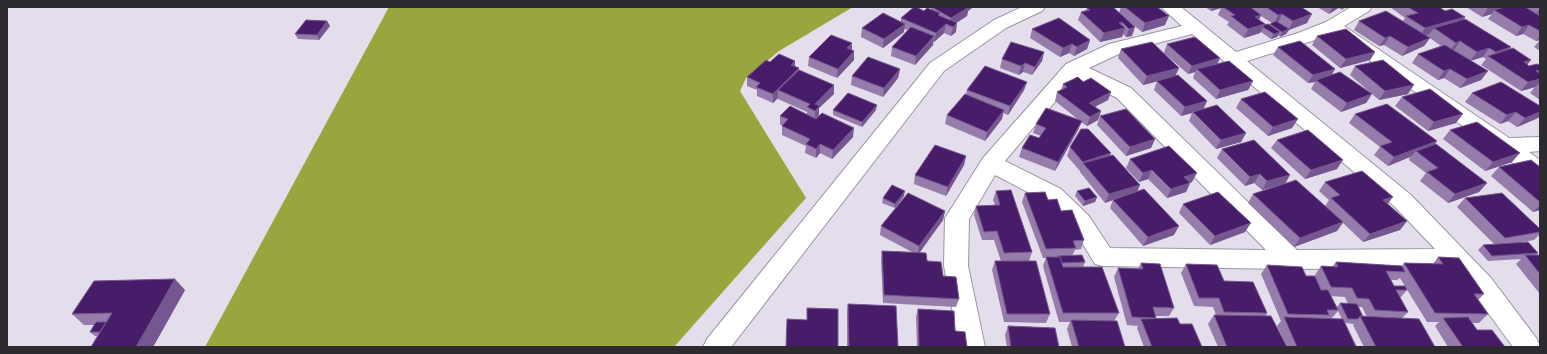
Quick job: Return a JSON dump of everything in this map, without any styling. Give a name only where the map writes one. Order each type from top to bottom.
[{"type":"street","points":[[716,347],[937,67],[1000,24],[1036,7]]},
{"type":"street","points":[[1170,7],[1403,201],[1482,285],[1528,347]]},
{"type":"street","points":[[1233,59],[1305,37],[1332,26],[1363,7]]},
{"type":"street","points":[[1332,26],[1507,146],[1540,171]]},
{"type":"street","points":[[972,347],[956,266],[957,218],[991,163],[1073,68],[1116,48],[1195,28]]},
{"type":"street","points":[[1073,68],[1124,93],[1291,260]]},
{"type":"street","points":[[1507,146],[1540,144]]},
{"type":"street","points":[[991,163],[1053,195],[1081,222],[1103,257],[1291,260],[1458,258]]},
{"type":"green space","points":[[389,7],[853,7],[779,51],[746,78],[740,91],[806,198],[674,347],[205,347]]},
{"type":"building","points":[[914,7],[924,11],[927,8],[940,13],[938,15],[957,23],[953,27],[946,24],[936,33],[901,18]]},
{"type":"building","points":[[932,7],[969,7],[951,18]]},
{"type":"building","points":[[1113,7],[1135,27],[1129,29],[1122,22],[1119,23],[1125,28],[1104,33],[1081,12],[1090,10],[1087,8]]},
{"type":"building","points":[[1125,7],[1157,7],[1169,16],[1145,23]]},
{"type":"building","points":[[1223,7],[1250,7],[1261,15],[1255,17],[1265,24],[1248,29],[1231,16],[1235,15]]},
{"type":"building","points":[[1266,7],[1301,7],[1312,14],[1293,21],[1282,14],[1278,15]]},
{"type":"building","points":[[1408,7],[1439,7],[1445,11],[1452,9],[1465,17],[1425,28],[1406,16],[1418,13]]},
{"type":"building","points":[[1505,7],[1525,7],[1540,16],[1540,31],[1529,25],[1522,27],[1494,10]]},
{"type":"building","points":[[1386,11],[1430,38],[1408,47],[1390,36],[1385,38],[1359,21]]},
{"type":"building","points":[[883,13],[905,24],[884,39],[862,28]]},
{"type":"building","points":[[1059,18],[1090,40],[1077,47],[1072,44],[1063,48],[1032,29]]},
{"type":"building","points":[[1465,19],[1511,47],[1496,52],[1489,48],[1477,52],[1460,41],[1456,43],[1434,28]]},
{"type":"building","points":[[306,20],[327,21],[317,35],[295,34]]},
{"type":"building","points":[[1276,21],[1289,29],[1282,32],[1270,24]]},
{"type":"building","points":[[1268,24],[1280,32],[1274,34],[1263,27],[1264,25]]},
{"type":"building","points":[[911,27],[934,36],[916,56],[892,47]]},
{"type":"building","points":[[1346,29],[1375,52],[1346,59],[1317,36]]},
{"type":"building","points":[[831,35],[852,43],[847,48],[854,51],[838,69],[809,57]]},
{"type":"building","points":[[1195,37],[1220,58],[1192,66],[1167,44]]},
{"type":"building","points":[[1300,41],[1335,69],[1313,75],[1278,47]]},
{"type":"building","points":[[1011,42],[1044,52],[1035,67],[1025,63],[1021,66],[1002,59]]},
{"type":"building","points":[[1152,42],[1179,68],[1147,76],[1121,49]]},
{"type":"building","points":[[1445,45],[1488,71],[1467,79],[1450,69],[1444,71],[1418,54]]},
{"type":"building","points":[[1513,48],[1531,60],[1524,62],[1529,66],[1537,64],[1540,65],[1540,70],[1536,71],[1540,74],[1540,79],[1528,82],[1488,56]]},
{"type":"building","points":[[779,54],[795,61],[791,65],[799,68],[773,94],[756,87],[760,83],[747,77],[766,60],[770,62]]},
{"type":"building","points":[[868,57],[900,69],[884,88],[852,76]]},
{"type":"building","points":[[1383,60],[1414,85],[1385,91],[1355,66]]},
{"type":"building","points":[[1229,61],[1253,81],[1220,90],[1197,69]]},
{"type":"building","points":[[985,66],[1027,82],[1010,106],[967,90]]},
{"type":"building","points":[[799,70],[834,85],[815,104],[820,106],[815,111],[807,107],[810,104],[778,90]]},
{"type":"building","points":[[1340,72],[1372,94],[1347,103],[1316,80]]},
{"type":"building","points":[[1178,75],[1207,101],[1185,107],[1157,81]]},
{"type":"building","points":[[1078,77],[1083,82],[1091,78],[1111,92],[1089,103],[1101,111],[1090,117],[1057,92],[1067,87],[1063,84]]},
{"type":"building","points":[[1501,82],[1540,106],[1540,112],[1525,118],[1516,112],[1507,115],[1472,93]]},
{"type":"building","points":[[1430,89],[1463,114],[1434,122],[1402,97]]},
{"type":"building","points":[[1265,92],[1298,119],[1273,127],[1241,99]]},
{"type":"building","points":[[848,93],[877,105],[862,122],[833,110]]},
{"type":"building","points":[[965,94],[1004,110],[987,132],[947,115]]},
{"type":"building","points":[[1387,104],[1437,141],[1394,157],[1380,146],[1392,142],[1355,114]]},
{"type":"building","points":[[1217,105],[1246,133],[1221,140],[1193,112]]},
{"type":"building","points":[[790,106],[816,119],[822,113],[854,128],[833,150],[820,144],[816,149],[806,144],[810,139],[782,126],[788,119],[780,116]]},
{"type":"building","points":[[1046,108],[1082,121],[1058,162],[1022,148],[1030,135],[1039,138],[1046,128],[1036,124]]},
{"type":"building","points":[[1126,109],[1155,139],[1130,147],[1100,116]]},
{"type":"building","points":[[1477,122],[1520,153],[1493,162],[1450,130]]},
{"type":"building","points":[[1081,129],[1088,129],[1111,153],[1083,162],[1070,147]]},
{"type":"building","points":[[1308,130],[1343,160],[1311,170],[1277,140]]},
{"type":"building","points":[[1254,140],[1290,175],[1267,181],[1260,174],[1250,177],[1222,149]]},
{"type":"building","points":[[1436,144],[1487,183],[1455,194],[1427,172],[1438,168],[1416,151]]},
{"type":"building","points":[[935,145],[966,156],[948,187],[915,175]]},
{"type":"building","points":[[1169,146],[1197,173],[1184,177],[1190,183],[1171,189],[1152,170],[1143,173],[1130,159]]},
{"type":"building","points":[[1113,155],[1140,185],[1109,194],[1083,163]]},
{"type":"building","points":[[1531,160],[1540,167],[1540,202],[1499,167]]},
{"type":"building","points":[[1362,171],[1393,197],[1383,200],[1407,221],[1370,234],[1331,198],[1340,195],[1325,182]]},
{"type":"building","points":[[1296,180],[1343,222],[1300,238],[1253,194]]},
{"type":"building","points":[[892,185],[905,191],[895,204],[883,198]]},
{"type":"building","points":[[1089,188],[1097,197],[1085,201],[1077,191]]},
{"type":"building","points":[[1144,189],[1179,226],[1148,237],[1113,200]]},
{"type":"building","points":[[1011,190],[1032,252],[1004,253],[997,231],[984,232],[976,206],[1000,205],[996,191]]},
{"type":"building","points":[[1045,192],[1048,200],[1057,199],[1061,211],[1072,210],[1084,240],[1073,241],[1076,248],[1046,249],[1025,193]]},
{"type":"building","points":[[1218,192],[1251,223],[1215,236],[1183,204]]},
{"type":"building","points":[[908,193],[945,211],[919,246],[881,226]]},
{"type":"building","points":[[1502,193],[1540,229],[1540,232],[1505,238],[1465,198]]},
{"type":"building","points":[[1528,242],[1538,253],[1492,256],[1483,245]]},
{"type":"building","points":[[882,251],[926,253],[927,261],[941,262],[943,276],[956,277],[959,299],[884,295]]},
{"type":"building","points":[[1082,255],[1085,262],[1062,263],[1060,257],[1058,257],[1058,256]]},
{"type":"building","points":[[1525,255],[1540,255],[1540,274]]},
{"type":"building","points":[[1046,257],[1060,257],[1063,267],[1102,267],[1119,313],[1063,313]]},
{"type":"building","points":[[1438,257],[1459,258],[1484,294],[1474,294],[1488,314],[1435,313],[1404,263],[1443,264]]},
{"type":"building","points":[[995,261],[1036,261],[1050,314],[1007,314]]},
{"type":"building","points":[[1336,262],[1402,266],[1405,272],[1386,271],[1394,286],[1405,286],[1407,290],[1396,290],[1408,312],[1375,310],[1369,299],[1357,298],[1352,288],[1331,287],[1321,266],[1338,267]]},
{"type":"building","points":[[1141,263],[1160,264],[1174,308],[1153,307],[1156,318],[1132,317],[1118,268],[1143,269]]},
{"type":"building","points":[[1186,264],[1217,265],[1224,281],[1253,282],[1267,313],[1224,312],[1219,298],[1199,298]]},
{"type":"building","points":[[1267,265],[1302,267],[1306,276],[1315,276],[1321,290],[1328,290],[1338,310],[1327,310],[1329,315],[1288,314]]},
{"type":"building","points":[[175,279],[136,347],[91,347],[112,313],[72,314],[94,281]]},
{"type":"building","points":[[1340,303],[1357,304],[1363,317],[1360,316],[1358,319],[1348,319]]},
{"type":"building","points":[[848,304],[896,306],[898,347],[849,347]]},
{"type":"building","points":[[807,308],[838,309],[838,347],[786,347],[787,319],[807,320]]},
{"type":"building","points":[[918,309],[954,311],[955,331],[965,332],[967,347],[919,347]]},
{"type":"building","points":[[1214,315],[1271,316],[1287,347],[1227,347]]},
{"type":"building","points":[[1360,316],[1419,319],[1435,347],[1376,347]]},
{"type":"building","points":[[1284,317],[1343,319],[1356,347],[1297,347]]},
{"type":"building","points":[[1468,317],[1477,330],[1492,330],[1505,347],[1463,347],[1443,318]]},
{"type":"building","points":[[1177,318],[1180,324],[1192,324],[1202,347],[1152,347],[1141,319]]},
{"type":"building","points":[[1071,320],[1117,321],[1125,347],[1079,347]]},
{"type":"building","points":[[96,322],[106,322],[100,332],[90,332]]},
{"type":"building","points":[[1008,326],[1055,328],[1059,347],[1011,347]]}]
